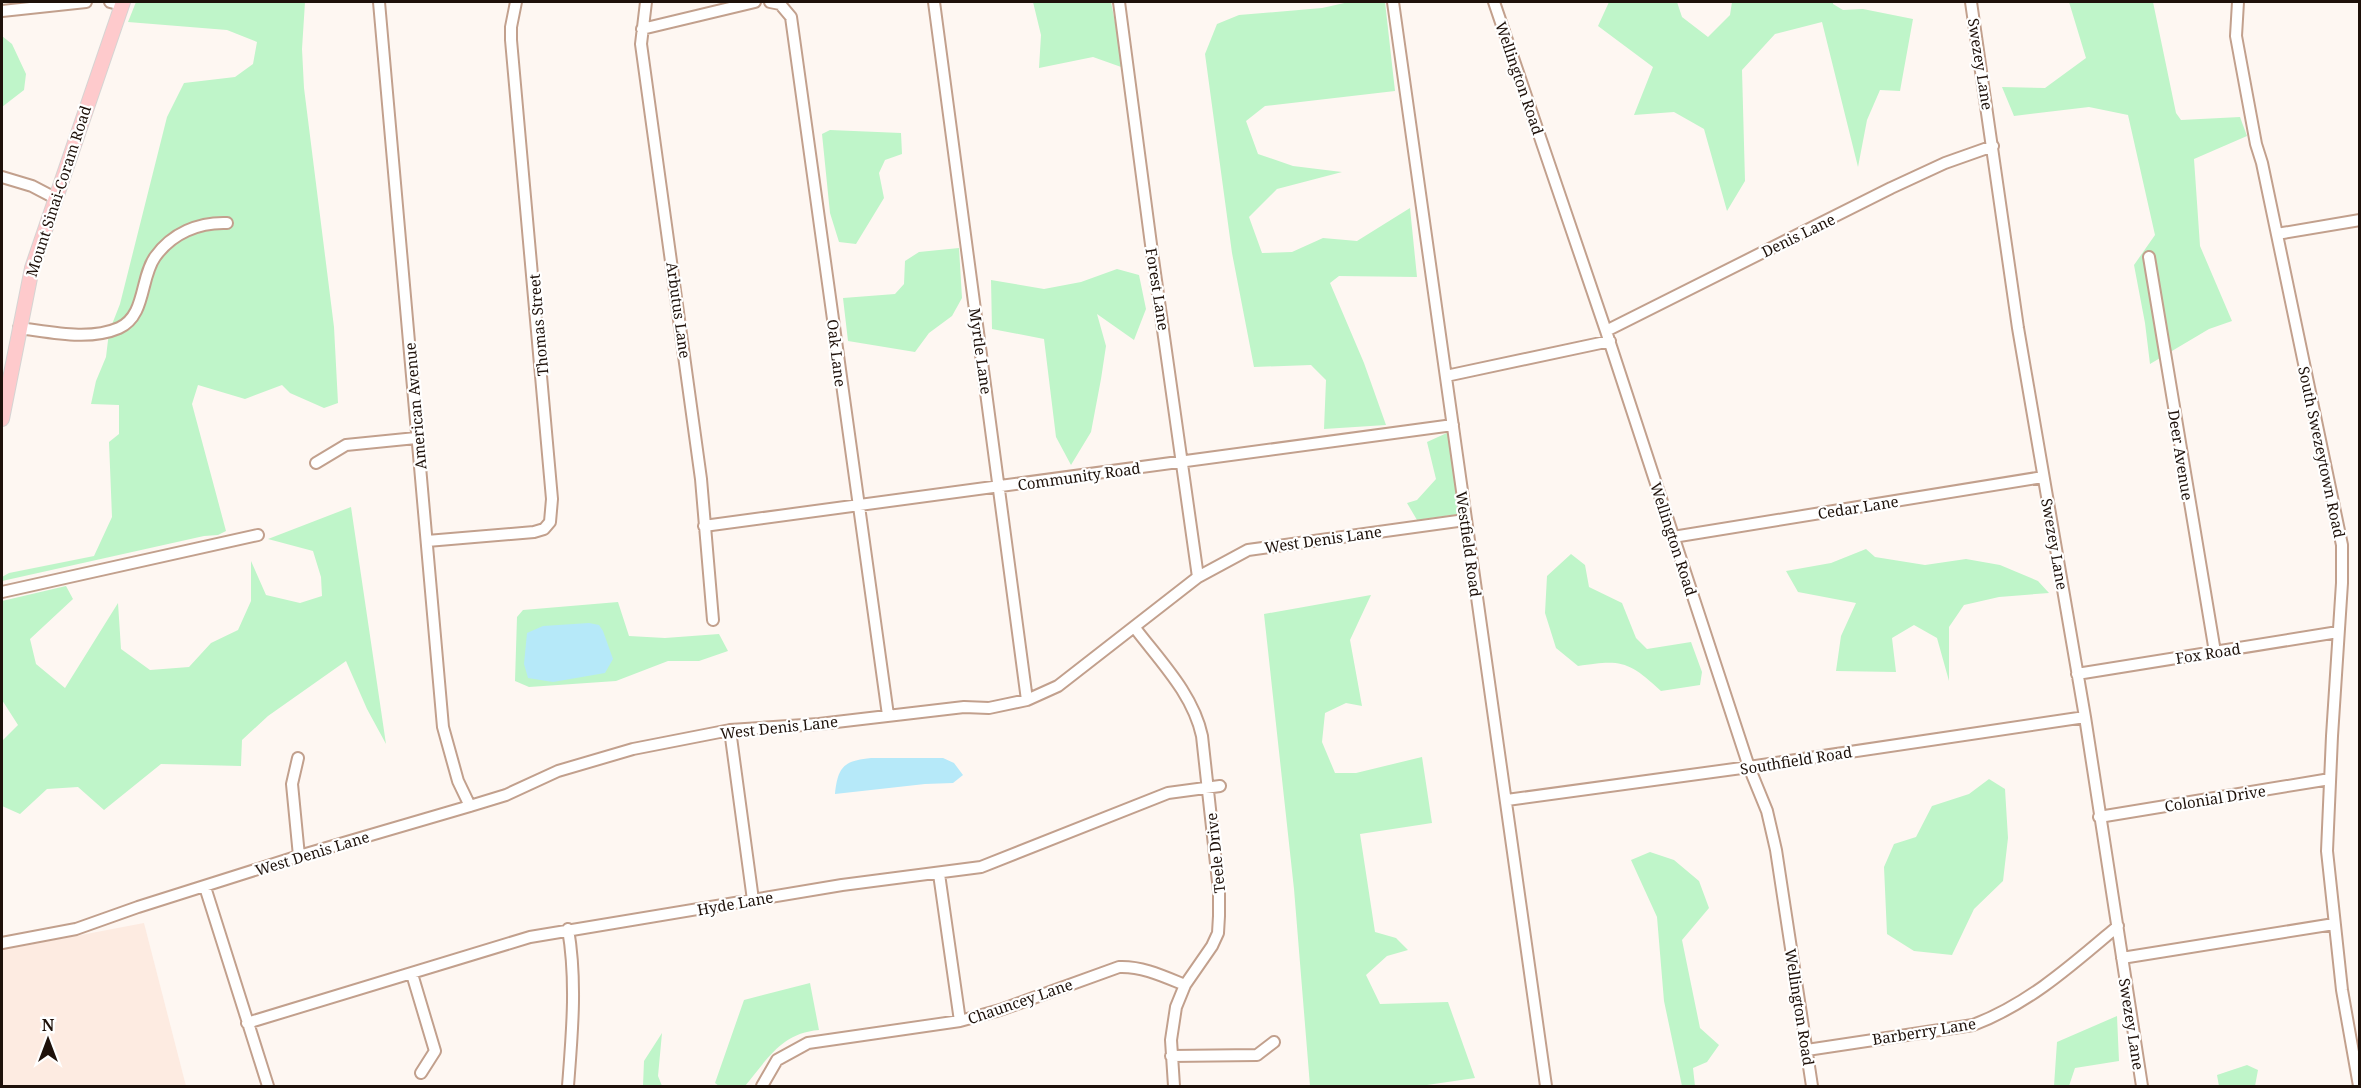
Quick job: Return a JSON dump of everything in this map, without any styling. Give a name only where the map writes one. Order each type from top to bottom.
[{"type":"main road","name":"Mount Sinai-Coram Road","points":[[2,419],[5,380],[32,268],[118,3]]},
{"type":"street","points":[[2,11],[86,2]]},
{"type":"street","name":"American Avenue","points":[[379,2],[443,727],[458,781],[470,806]]},
{"type":"street","name":"Thomas Street","points":[[427,541],[534,532],[544,529],[550,522],[552,499],[546,422],[511,40],[516,2]]},
{"type":"street","name":"Arbutus Lane","points":[[646,2],[641,44],[698,455],[713,621]]},
{"type":"street","points":[[642,28],[755,2]]},
{"type":"street","name":"Oak Lane","points":[[770,2],[780,4],[791,17],[888,715]]},
{"type":"street","name":"Myrtle Lane","points":[[934,2],[1027,700]]},
{"type":"street","name":"Forest Lane","points":[[1119,2],[1198,577]]},
{"type":"street","name":"Westfield Road","points":[[1393,2],[1546,1086]]},
{"type":"street","name":"Wellington Road","points":[[1494,2],[1608,336],[1749,767],[1767,812],[1776,850],[1812,1086]]},
{"type":"street","name":"Swezey Lane","points":[[1971,2],[2018,328],[2085,717],[2142,1086]]},
{"type":"street","name":"South Swezeytown Road","points":[[2238,2],[2236,36],[2256,144],[2342,545],[2342,583],[2327,850],[2342,990],[2359,1086]]},
{"type":"street","name":"Denis Lane","points":[[1446,376],[1608,336],[1891,188],[1945,163],[1993,146]]},
{"type":"street","points":[[2,177],[32,186],[55,198]]},
{"type":"street","points":[[2277,234],[2360,220]]},
{"type":"street","points":[[19,328],[60,334],[101,334],[121,327],[134,317],[155,257],[182,232],[210,222],[227,223]]},
{"type":"street","name":"Deer Avenue","points":[[2150,257],[2215,652]]},
{"type":"street","name":"Community Road","points":[[704,526],[1453,425]]},
{"type":"street","points":[[316,463],[346,445],[416,438]]},
{"type":"street","name":"Cedar Lane","points":[[1673,537],[2043,477]]},
{"type":"street","name":"West Denis Lane","points":[[2,943],[76,929],[299,856],[506,795],[558,771],[633,749],[730,730],[819,724],[964,707],[988,708],[1027,700],[1058,686],[1198,577],[1254,549],[1465,520]]},
{"type":"street","points":[[2,592],[258,536]]},
{"type":"street","name":"Teele Drive","points":[[1135,628],[1186,695],[1198,717],[1219,891],[1218,933],[1212,946],[1185,985],[1176,1007],[1171,1056],[1174,1086]]},
{"type":"street","name":"Fox Road","points":[[2077,674],[2338,632]]},
{"type":"street","name":"Southfield Road","points":[[1507,800],[2085,717]]},
{"type":"street","points":[[730,730],[753,900]]},
{"type":"street","points":[[298,758],[292,784],[299,856]]},
{"type":"street","name":"Colonial Drive","points":[[2099,817],[2330,779]]},
{"type":"street","name":"Hyde Lane","points":[[248,1023],[530,937],[842,885],[981,867],[1168,793],[1220,786]]},
{"type":"street","points":[[939,874],[960,1021]]},
{"type":"street","points":[[205,887],[268,1086]]},
{"type":"street","points":[[2122,958],[2334,924]]},
{"type":"street","name":"Barberry Lane","points":[[1807,1050],[1973,1025],[1992,1018],[2046,984],[2118,926]]},
{"type":"street","points":[[568,929],[574,961],[573,1025],[568,1086]]},
{"type":"street","name":"Chauncey Lane","points":[[762,1086],[777,1060],[808,1043],[960,1021],[1000,1010],[1119,967],[1136,967],[1185,985]]},
{"type":"street","points":[[412,974],[435,1051],[422,1074]]},
{"type":"street","points":[[1171,1056],[1257,1055],[1274,1042]]},
{"type":"shaded area","points":[[144,923],[186,1086],[2,1086],[2,950]]},
{"type":"green space","points":[[136,2],[305,2],[302,49],[304,88],[334,327],[338,403],[324,408],[290,393],[282,385],[245,399],[198,385],[192,404],[226,531],[218,535],[204,536],[2,581],[2,577],[9,573],[94,556],[112,517],[109,442],[119,434],[119,405],[91,404],[96,381],[106,357],[109,332],[120,304],[167,117],[184,83],[235,77],[253,64],[257,42],[227,30],[128,22]]},
{"type":"green space","points":[[1033,2],[1111,2],[1124,68],[1093,57],[1039,68],[1041,35]]},
{"type":"green space","points":[[1349,2],[1385,2],[1395,91],[1265,106],[1246,121],[1258,154],[1293,166],[1342,172],[1277,189],[1249,217],[1262,253],[1292,252],[1323,238],[1357,241],[1410,208],[1417,277],[1339,276],[1330,283],[1364,363],[1386,425],[1324,429],[1326,380],[1311,365],[1254,367],[1232,253],[1205,54],[1217,24],[1239,15],[1322,8]]},
{"type":"green space","points":[[1609,2],[1677,2],[1682,17],[1708,37],[1730,15],[1732,2],[1833,2],[1843,10],[1863,9],[1913,19],[1900,91],[1880,90],[1867,120],[1858,167],[1822,22],[1775,34],[1742,70],[1745,181],[1727,211],[1704,129],[1674,112],[1634,115],[1653,67],[1598,26]]},
{"type":"green space","points":[[2069,2],[2153,2],[2176,113],[2181,120],[2240,117],[2247,136],[2194,159],[2200,246],[2232,321],[2209,329],[2150,364],[2134,265],[2155,235],[2128,115],[2089,107],[2014,116],[2002,87],[2045,88],[2086,58]]},
{"type":"green space","points":[[2,36],[12,44],[26,74],[24,90],[2,107]]},
{"type":"green space","points":[[830,130],[901,133],[902,154],[885,160],[879,173],[884,198],[856,244],[839,242],[830,213],[822,134]]},
{"type":"green space","points":[[959,248],[962,298],[952,316],[929,333],[915,352],[848,341],[843,298],[895,294],[904,284],[905,261],[919,252]]},
{"type":"green space","points":[[1117,269],[1139,275],[1146,309],[1134,340],[1097,314],[1106,346],[1101,379],[1091,432],[1071,465],[1056,437],[1044,339],[992,329],[991,280],[1044,289],[1081,282]]},
{"type":"green space","points":[[1449,432],[1459,514],[1417,520],[1407,503],[1417,500],[1436,479],[1427,442]]},
{"type":"green space","points":[[351,507],[386,744],[367,709],[346,661],[268,716],[242,740],[241,766],[161,764],[104,810],[78,787],[47,789],[20,814],[2,806],[2,741],[18,725],[2,700],[2,601],[66,586],[73,599],[30,639],[36,664],[65,688],[118,603],[121,649],[150,670],[189,667],[211,643],[238,630],[251,601],[251,561],[266,595],[300,603],[322,596],[321,577],[313,551],[268,539]]},
{"type":"green space","points":[[1866,549],[1875,557],[1925,565],[1966,559],[2000,565],[2038,581],[2049,593],[1999,597],[1964,605],[1949,627],[1949,681],[1937,638],[1914,625],[1892,638],[1896,672],[1836,671],[1841,636],[1856,603],[1798,592],[1786,571],[1831,563]]},
{"type":"green space","points":[[1571,554],[1585,565],[1589,587],[1622,603],[1636,638],[1647,649],[1691,642],[1702,672],[1700,685],[1661,691],[1632,668],[1615,663],[1578,666],[1556,648],[1545,613],[1547,576]]},
{"type":"green space","points":[[1371,595],[1350,640],[1362,706],[1346,703],[1325,713],[1322,742],[1335,773],[1356,773],[1422,757],[1432,823],[1360,834],[1375,932],[1396,938],[1408,950],[1387,956],[1366,975],[1380,1004],[1448,1002],[1475,1078],[1420,1086],[1310,1086],[1294,889],[1264,614]]},
{"type":"green space","points":[[618,602],[629,636],[665,638],[719,634],[728,651],[699,661],[668,661],[616,681],[529,687],[515,681],[517,617],[523,610]]},
{"type":"green space","points":[[1989,779],[2005,789],[2008,838],[2003,881],[1974,909],[1952,955],[1914,951],[1887,934],[1884,867],[1894,844],[1916,837],[1932,806],[1969,794]]},
{"type":"green space","points":[[1650,852],[1674,860],[1699,881],[1709,908],[1682,940],[1700,1028],[1719,1045],[1707,1062],[1693,1068],[1695,1086],[1682,1086],[1664,1001],[1657,917],[1631,860]]},
{"type":"green space","points":[[810,983],[819,1030],[794,1036],[785,1042],[776,1049],[745,1086],[719,1086],[715,1083],[744,1000]]},
{"type":"green space","points":[[2117,1016],[2119,1061],[2075,1068],[2069,1086],[2054,1086],[2057,1042]]},
{"type":"green space","points":[[662,1033],[658,1076],[662,1086],[643,1086],[644,1061]]},
{"type":"green space","points":[[2247,1065],[2258,1070],[2255,1086],[2219,1086],[2217,1075]]},
{"type":"water","points":[[589,623],[599,625],[603,631],[613,659],[605,673],[553,682],[528,678],[524,664],[527,633],[543,626]]},
{"type":"water","points":[[871,758],[943,758],[954,763],[963,775],[953,783],[835,794],[838,777],[844,767],[854,761]]}]
